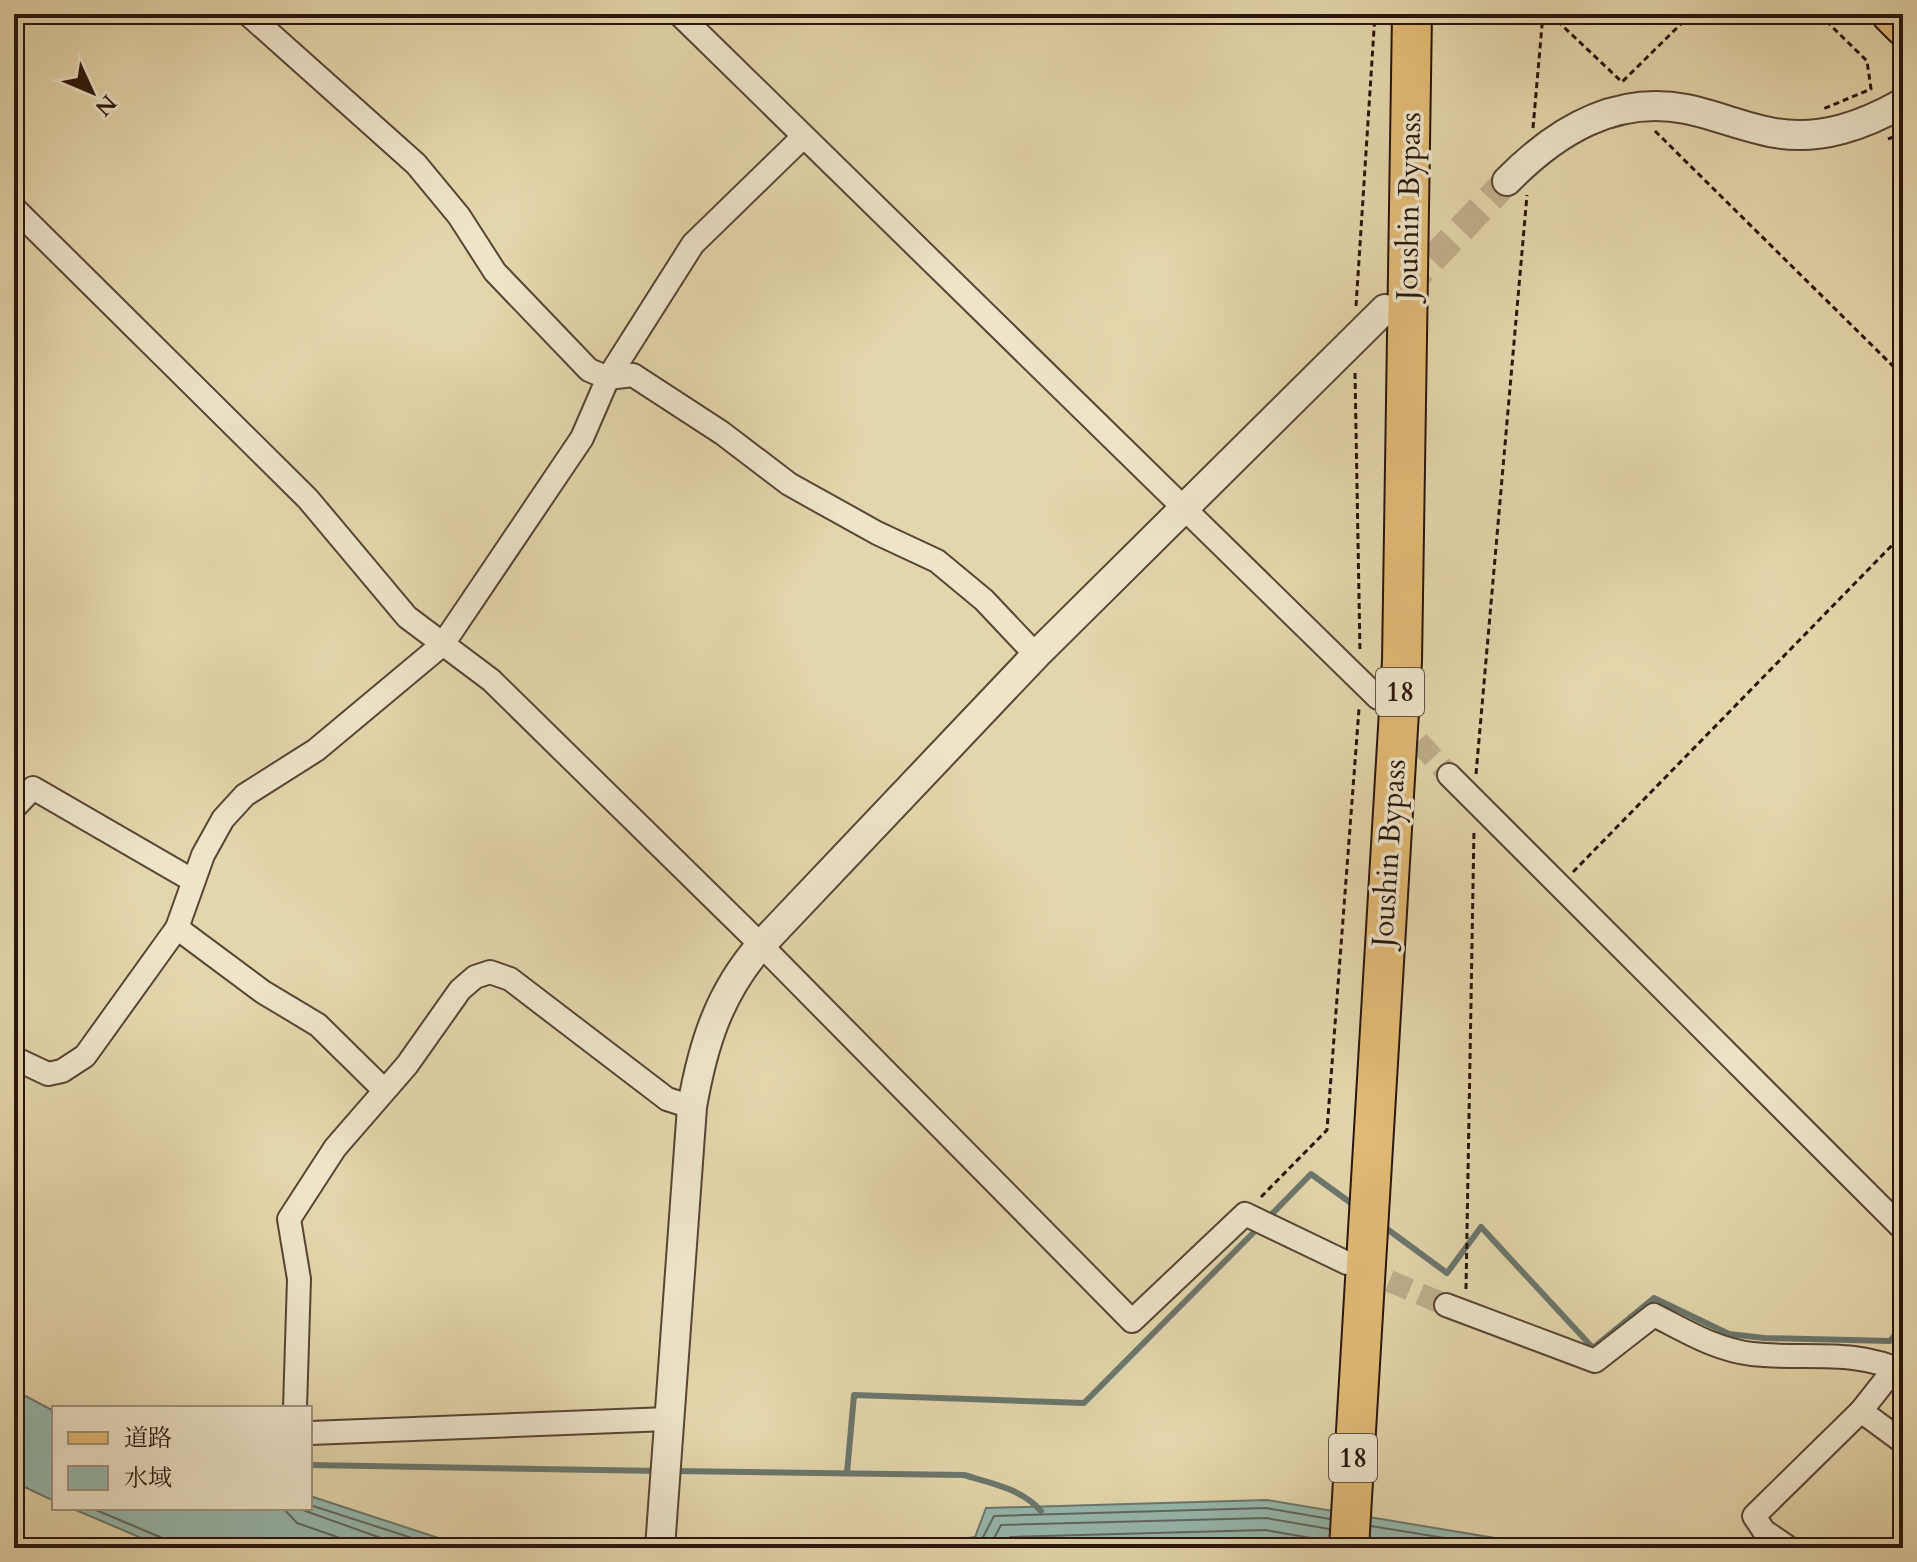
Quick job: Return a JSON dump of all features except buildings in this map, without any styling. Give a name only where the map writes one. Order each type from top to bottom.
[{"type":"highway","name":"Joushin Bypass","points":[[1349,1548],[1357,1368],[1402,661],[1412,14]]},
{"type":"main road","points":[[1890,14],[1903,27]]},
{"type":"street","points":[[248,14],[416,164],[459,216],[495,272],[589,370],[608,378],[633,375],[722,433],[789,484],[877,533],[937,561],[984,600],[1036,655]]},
{"type":"street","points":[[679,14],[1378,698]]},
{"type":"street","points":[[1507,181],[1530,158],[1587,119],[1633,109],[1684,108],[1776,133],[1814,133],[1865,124],[1903,103]]},
{"type":"street","points":[[14,1058],[48,1074],[77,1064],[177,928],[192,880],[223,819],[245,795],[316,750],[443,644],[582,438],[608,378],[693,244],[803,137]]},
{"type":"street","points":[[14,208],[308,499],[407,617],[491,680],[761,945],[1132,1321],[1245,1214],[1347,1263]]},
{"type":"street","points":[[660,1548],[692,1107],[700,1058],[727,990],[761,945],[1036,655],[1385,309]]},
{"type":"street","points":[[1449,775],[1903,1229]]},
{"type":"street","points":[[14,808],[33,788],[192,880]]},
{"type":"street","points":[[177,928],[263,992],[318,1025],[384,1090]]},
{"type":"street","points":[[295,1406],[299,1279],[289,1219],[335,1148],[407,1065],[460,990],[475,977],[490,972],[510,979],[667,1099],[692,1107]]},
{"type":"street","points":[[1456,1309],[1595,1361],[1654,1315],[1729,1350],[1776,1355],[1861,1356],[1899,1370],[1754,1516],[1764,1531],[1789,1548]]},
{"type":"street","points":[[1861,1411],[1903,1442]]},
{"type":"street","points":[[312,1433],[668,1427]]},
{"type":"path","points":[[1245,1214],[1327,1130],[1361,681],[1354,340],[1375,14]]},
{"type":"path","points":[[1456,1309],[1474,798],[1543,14]]},
{"type":"path","points":[[1550,14],[1622,82],[1691,14]]},
{"type":"path","points":[[1814,133],[1819,113],[1826,105],[1871,89],[1867,61],[1819,14]]},
{"type":"path","points":[[1633,109],[1903,376]]},
{"type":"path","points":[[1879,142],[1903,133]]},
{"type":"path","points":[[1561,885],[1903,534]]},
{"type":"water","points":[[14,1390],[52,1410],[52,1500],[14,1482]]},
{"type":"water","points":[[312,1497],[463,1546],[491,1548],[165,1548],[76,1510],[312,1510]]},
{"type":"water","points":[[1267,1500],[1507,1540],[1524,1548],[893,1548],[975,1537],[986,1508]]},
{"type":"waterway","points":[[1267,1219],[1311,1174],[1355,1206]]},
{"type":"waterway","points":[[1383,1226],[1447,1273],[1481,1227],[1593,1348],[1654,1298],[1729,1334],[1764,1338],[1890,1341],[1903,1326]]},
{"type":"waterway","points":[[847,1473],[854,1395],[1084,1403],[1259,1227]]},
{"type":"waterway","points":[[312,1465],[659,1471]]},
{"type":"waterway","points":[[674,1471],[964,1475],[1015,1492],[1041,1511]]},
{"type":"tunnel","points":[[1403,290],[1507,181]]},
{"type":"tunnel","points":[[1396,717],[1449,775]]},
{"type":"tunnel","points":[[1359,1268],[1446,1305]]}]
